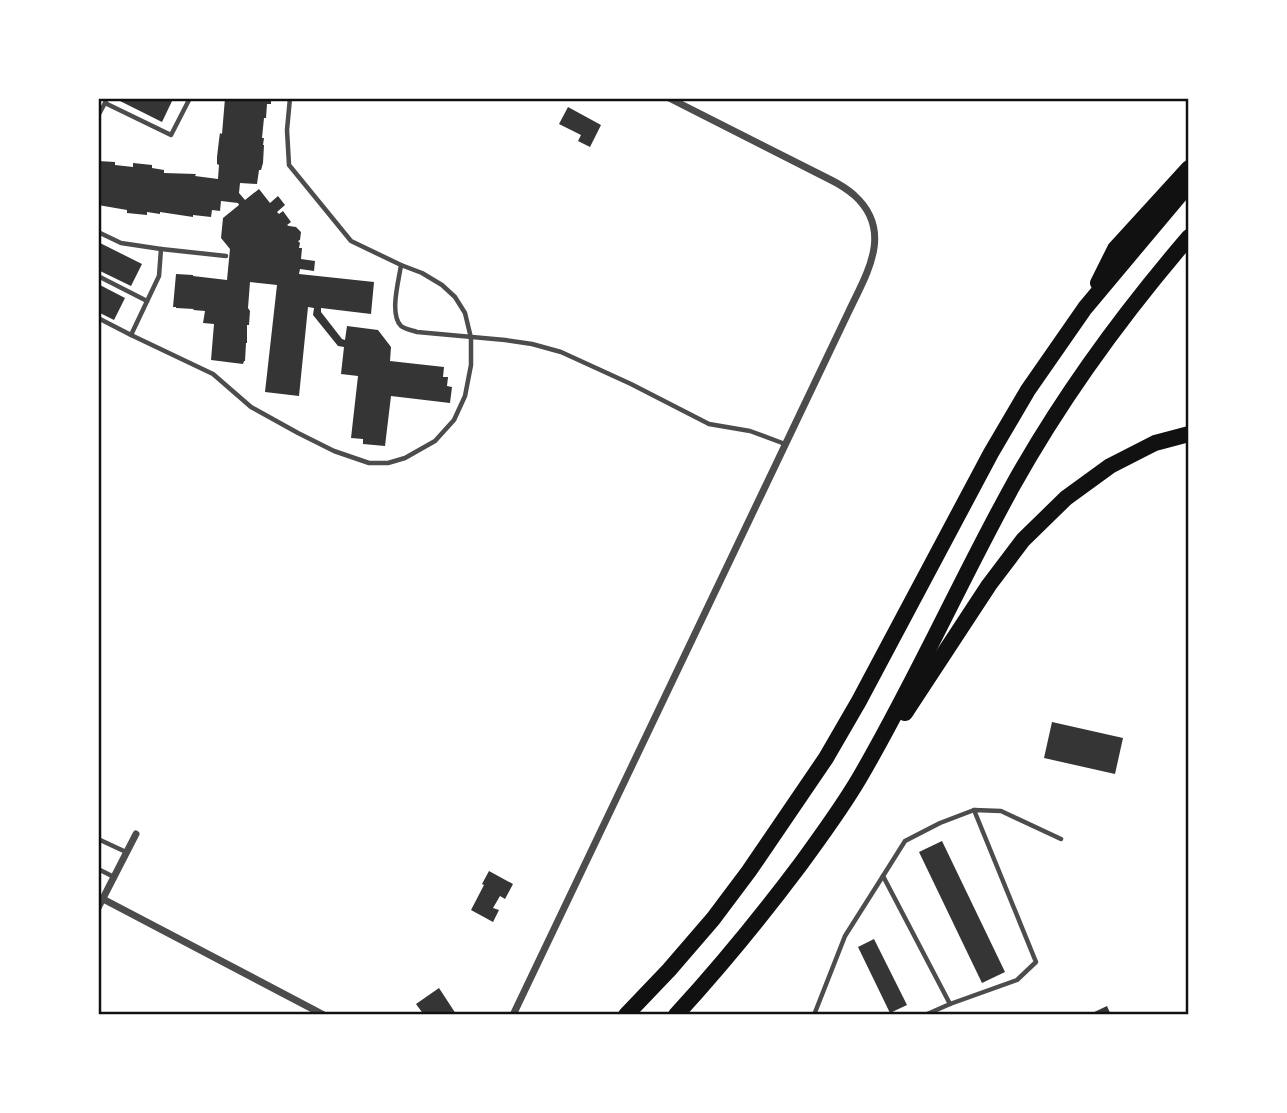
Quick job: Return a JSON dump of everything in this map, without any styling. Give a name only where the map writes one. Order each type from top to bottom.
[{"type":"highway","points":[[1086,308],[1115,249],[1189,168]]},
{"type":"highway","points":[[626,1015],[713,919],[826,758],[990,453],[1028,390],[1086,308],[1189,184]]},
{"type":"highway","points":[[860,778],[985,537],[1038,442],[1103,344],[1189,237]]},
{"type":"highway","points":[[676,1015],[713,975],[773,901],[828,827],[989,585],[1023,540],[1066,498],[1110,466],[1155,443],[1189,434]]},
{"type":"street","points":[[513,1015],[870,267],[875,249],[875,230],[870,215],[855,196],[831,180],[669,98]]},
{"type":"street","points":[[98,908],[136,834]]},
{"type":"street","points":[[103,899],[324,1015]]},
{"type":"lane","points":[[98,116],[106,100],[171,135],[189,98]]},
{"type":"lane","points":[[98,318],[213,374],[251,407],[298,433],[334,451],[369,463],[387,463],[405,458],[435,441],[454,420],[465,396],[471,365],[471,338],[464,313],[455,298],[442,285],[351,241],[289,165],[286,130],[290,98]]},
{"type":"lane","points":[[98,232],[121,243],[226,256]]},
{"type":"lane","points":[[131,335],[159,276],[161,249]]},
{"type":"lane","points":[[401,265],[395,307],[396,318],[403,328],[417,332],[533,344],[561,352],[709,424],[750,431],[785,444]]},
{"type":"lane","points":[[98,276],[147,301]]},
{"type":"lane","points":[[925,1015],[1017,980],[1036,962],[974,810]]},
{"type":"lane","points":[[814,1015],[845,936],[905,841],[974,810],[1001,811],[1061,839]]},
{"type":"lane","points":[[98,839],[126,852]]},
{"type":"lane","points":[[98,869],[114,877]]},
{"type":"lane","points":[[883,876],[950,1004]]},
{"type":"building","points":[[122,98],[173,99],[162,122],[120,101]]},
{"type":"building","points":[[225,98],[271,98],[264,118],[263,163],[257,184],[240,183],[239,193],[245,200],[259,189],[270,203],[278,196],[285,205],[277,212],[279,214],[283,211],[291,222],[287,225],[296,227],[301,232],[298,241],[299,248],[302,248],[301,259],[315,261],[314,271],[300,269],[299,274],[374,282],[371,314],[321,308],[321,312],[342,339],[345,340],[347,326],[378,330],[391,347],[390,361],[444,367],[443,377],[448,377],[447,386],[452,387],[450,403],[391,396],[385,446],[363,444],[363,439],[351,438],[358,376],[341,374],[344,347],[338,346],[313,315],[314,308],[308,307],[299,396],[265,392],[277,285],[250,282],[249,325],[243,364],[211,360],[214,324],[203,323],[205,311],[173,307],[176,274],[227,280],[230,249],[221,238],[223,218],[239,205],[238,203],[221,201],[220,211],[212,210],[211,217],[160,212],[147,212],[147,215],[127,213],[127,210],[98,205],[98,161],[133,167],[133,163],[152,165],[152,168],[164,170],[164,173],[196,174],[195,176],[218,179],[217,157]]},
{"type":"building","points":[[568,107],[601,125],[590,147],[578,141],[581,135],[559,124]]},
{"type":"building","points":[[98,242],[142,264],[131,286],[98,270]]},
{"type":"building","points":[[98,284],[125,298],[114,320],[98,312]]},
{"type":"building","points":[[1052,722],[1123,738],[1115,774],[1044,758]]},
{"type":"building","points":[[942,841],[1005,972],[982,983],[919,852]]},
{"type":"building","points":[[489,871],[513,884],[505,899],[500,896],[493,908],[499,910],[493,922],[471,910]]},
{"type":"building","points":[[874,939],[907,1005],[890,1013],[858,947]]},
{"type":"building","points":[[439,988],[456,1014],[424,1015],[416,1004]]},
{"type":"building","points":[[1107,1006],[1111,1015],[1088,1015]]}]
